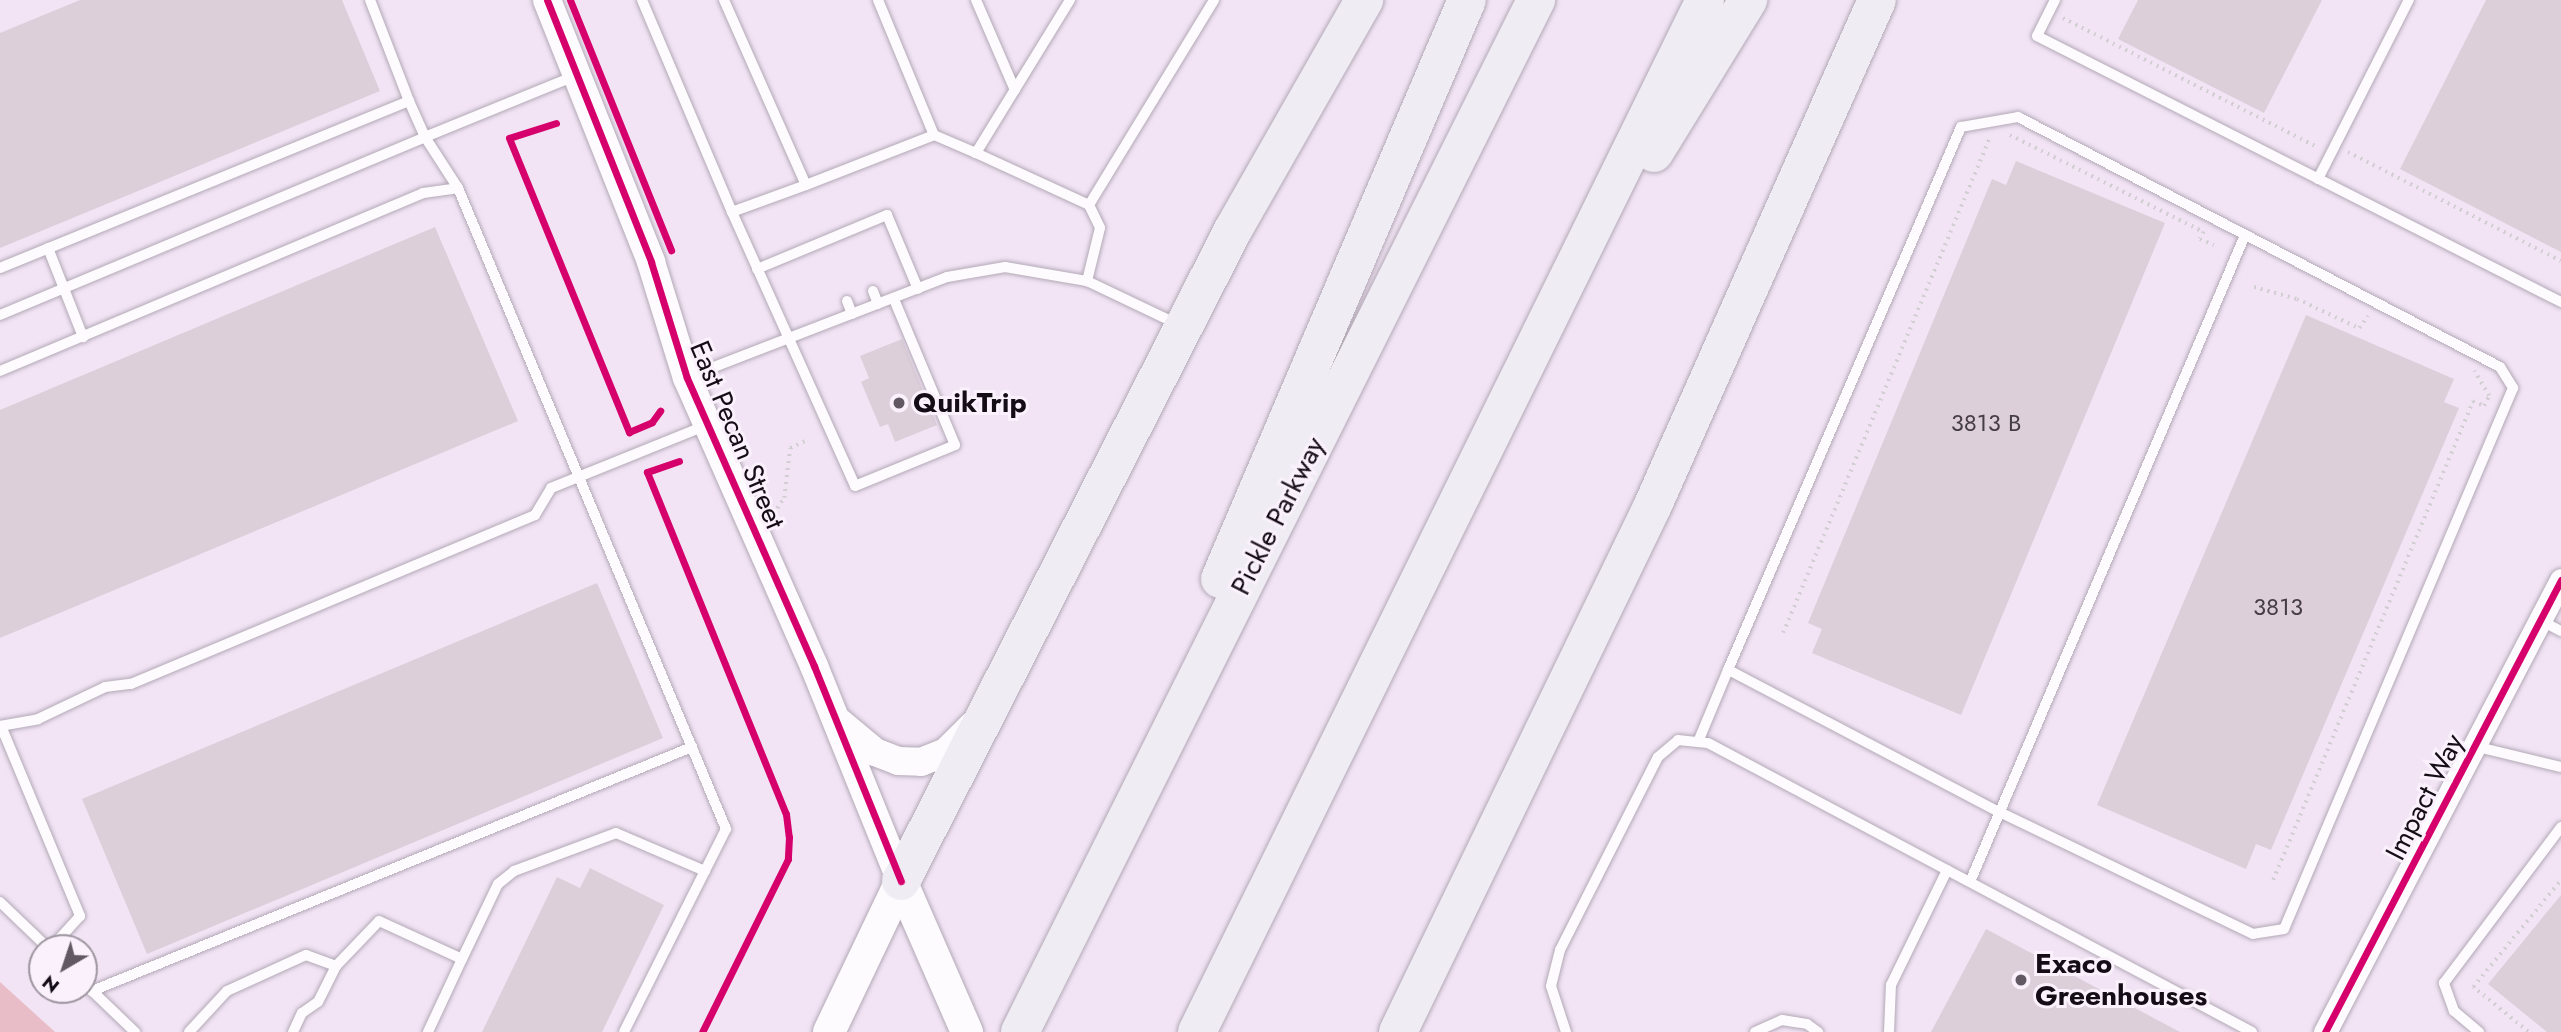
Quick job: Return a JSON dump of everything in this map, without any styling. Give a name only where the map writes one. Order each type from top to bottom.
[{"type":"highway","points":[[901,881],[979,719],[1182,327],[1364,0]]},
{"type":"highway","points":[[1067,938],[1467,0]]},
{"type":"highway","name":"Pickle Parkway","points":[[1020,1032],[1536,0]]},
{"type":"highway","points":[[1197,1032],[1705,0]]},
{"type":"highway","points":[[1525,364],[1748,0]]},
{"type":"highway","points":[[1398,1032],[1658,492],[1877,0]]},
{"type":"main road","points":[[901,881],[967,1032]]},
{"type":"main road","points":[[829,1032],[901,881]]},
{"type":"street","name":"East Pecan Street","points":[[547,0],[651,262],[687,378],[835,718],[901,881]]},
{"type":"street","name":"Impact Way","points":[[2325,1032],[2561,580]]},
{"type":"street","points":[[835,718],[875,752],[898,761],[920,762],[946,752],[979,719]]},
{"type":"lane","points":[[370,0],[425,137],[458,188],[726,829],[624,1032]]},
{"type":"lane","points":[[642,0],[787,338],[855,486],[955,445],[894,299]]},
{"type":"lane","points":[[724,0],[806,185]]},
{"type":"lane","points":[[878,0],[934,135],[1089,205],[1100,228],[1087,281]]},
{"type":"lane","points":[[976,0],[1015,90]]},
{"type":"lane","points":[[976,153],[1070,0]]},
{"type":"lane","points":[[1089,205],[1214,0]]},
{"type":"lane","points":[[2055,0],[2037,36],[2561,302]]},
{"type":"lane","points":[[2318,179],[2409,0]]},
{"type":"lane","points":[[0,315],[577,75]]},
{"type":"lane","points":[[0,268],[409,101]]},
{"type":"lane","points":[[1698,741],[1728,670],[1961,127],[2018,117],[2500,367],[2513,388],[2284,929],[2253,934],[1999,812],[1728,670]]},
{"type":"lane","points":[[732,212],[934,135]]},
{"type":"lane","points":[[0,371],[424,193],[458,188]]},
{"type":"lane","points":[[757,269],[792,261],[825,241],[887,215],[918,289]]},
{"type":"lane","points":[[849,230],[854,242]]},
{"type":"lane","points":[[1970,882],[2245,234]]},
{"type":"lane","points":[[825,241],[829,252]]},
{"type":"lane","points":[[48,248],[83,337]]},
{"type":"lane","points":[[687,378],[972,270],[1005,267],[1087,281],[1182,327]]},
{"type":"lane","points":[[873,291],[878,304]]},
{"type":"lane","points":[[847,301],[852,314]]},
{"type":"lane","points":[[814,313],[820,326]]},
{"type":"lane","points":[[63,934],[80,915],[0,726],[38,719],[104,687],[131,684],[535,515],[551,488],[707,425]]},
{"type":"lane","points":[[2540,620],[2561,631]]},
{"type":"lane","points":[[1566,1032],[1551,986],[1560,950],[1658,757],[1678,740],[1708,743],[1970,882],[2236,1028],[2252,1032]]},
{"type":"lane","points":[[2474,746],[2561,767]]},
{"type":"lane","points":[[98,983],[692,747]]},
{"type":"lane","points":[[2479,1032],[2454,1011],[2444,983],[2561,827]]},
{"type":"lane","points":[[428,1032],[498,884],[514,871],[616,833],[705,871]]},
{"type":"lane","points":[[1889,1032],[1891,985],[1947,870]]},
{"type":"lane","points":[[0,902],[35,934]]},
{"type":"lane","points":[[293,1032],[302,1013],[318,1002],[335,966],[379,921],[462,959]]},
{"type":"lane","points":[[189,1032],[227,991],[306,955],[335,966]]},
{"type":"lane","points":[[98,997],[135,1032]]},
{"type":"lane","points":[[1755,1032],[1794,1020],[1818,1032]]},
{"type":"path","points":[[2063,18],[2315,146]]},
{"type":"path","points":[[1783,633],[1991,135],[2015,136],[2204,232],[2200,239],[2214,245]]},
{"type":"path","points":[[2347,152],[2561,261]]},
{"type":"path","points":[[2253,287],[2297,299],[2359,328],[2365,315],[2377,321]]},
{"type":"path","points":[[2273,880],[2473,401],[2484,406],[2489,396],[2471,369]]},
{"type":"path","points":[[772,516],[784,498],[789,448],[806,441]]},
{"type":"path","points":[[2528,1032],[2473,987],[2561,880]]},
{"type":"shaded area","points":[[0,982],[55,1032],[0,1032]]},
{"type":"building","points":[[80,0],[342,0],[380,91],[0,248],[0,33]]},
{"type":"building","points":[[2138,0],[2322,0],[2264,113],[2118,39]]},
{"type":"building","points":[[2486,0],[2561,0],[2561,252],[2400,169]]},
{"type":"building","points":[[2016,161],[2165,223],[1961,715],[1812,653],[1822,629],[1808,623],[1992,179],[2006,185]]},
{"type":"building","points":[[435,227],[518,421],[0,638],[0,410]]},
{"type":"building","points":[[2306,315],[2454,379],[2444,402],[2459,408],[2271,850],[2256,844],[2246,869],[2097,805]]},
{"type":"building","name":"QuikTrip","points":[[902,339],[937,425],[895,442],[888,424],[880,427],[861,382],[869,378],[860,356]]},
{"type":"building","points":[[597,583],[663,738],[147,954],[82,799]]},
{"type":"building","points":[[590,868],[664,905],[602,1032],[482,1032],[557,877],[580,888]]},
{"type":"building","points":[[2561,895],[2561,1032],[2547,1032],[2488,984]]},
{"type":"building","name":"Exaco Greenhouses","points":[[1986,929],[2180,1032],[1931,1032]]},
{"type":"cycle path","points":[[547,0],[651,262],[687,378],[814,666],[901,881]]},
{"type":"cycle path","points":[[570,0],[671,250]]},
{"type":"cycle path","points":[[556,123],[509,138],[629,432],[652,422],[660,411]]},
{"type":"cycle path","points":[[679,461],[647,472],[786,814],[789,837],[788,859],[702,1032]]},
{"type":"cycle path","points":[[2325,1032],[2561,580]]},
{"type":"place","name":"QuikTrip","points":[[899,403]]},
{"type":"place","name":"Exaco Greenhouses","points":[[2021,980]]}]
